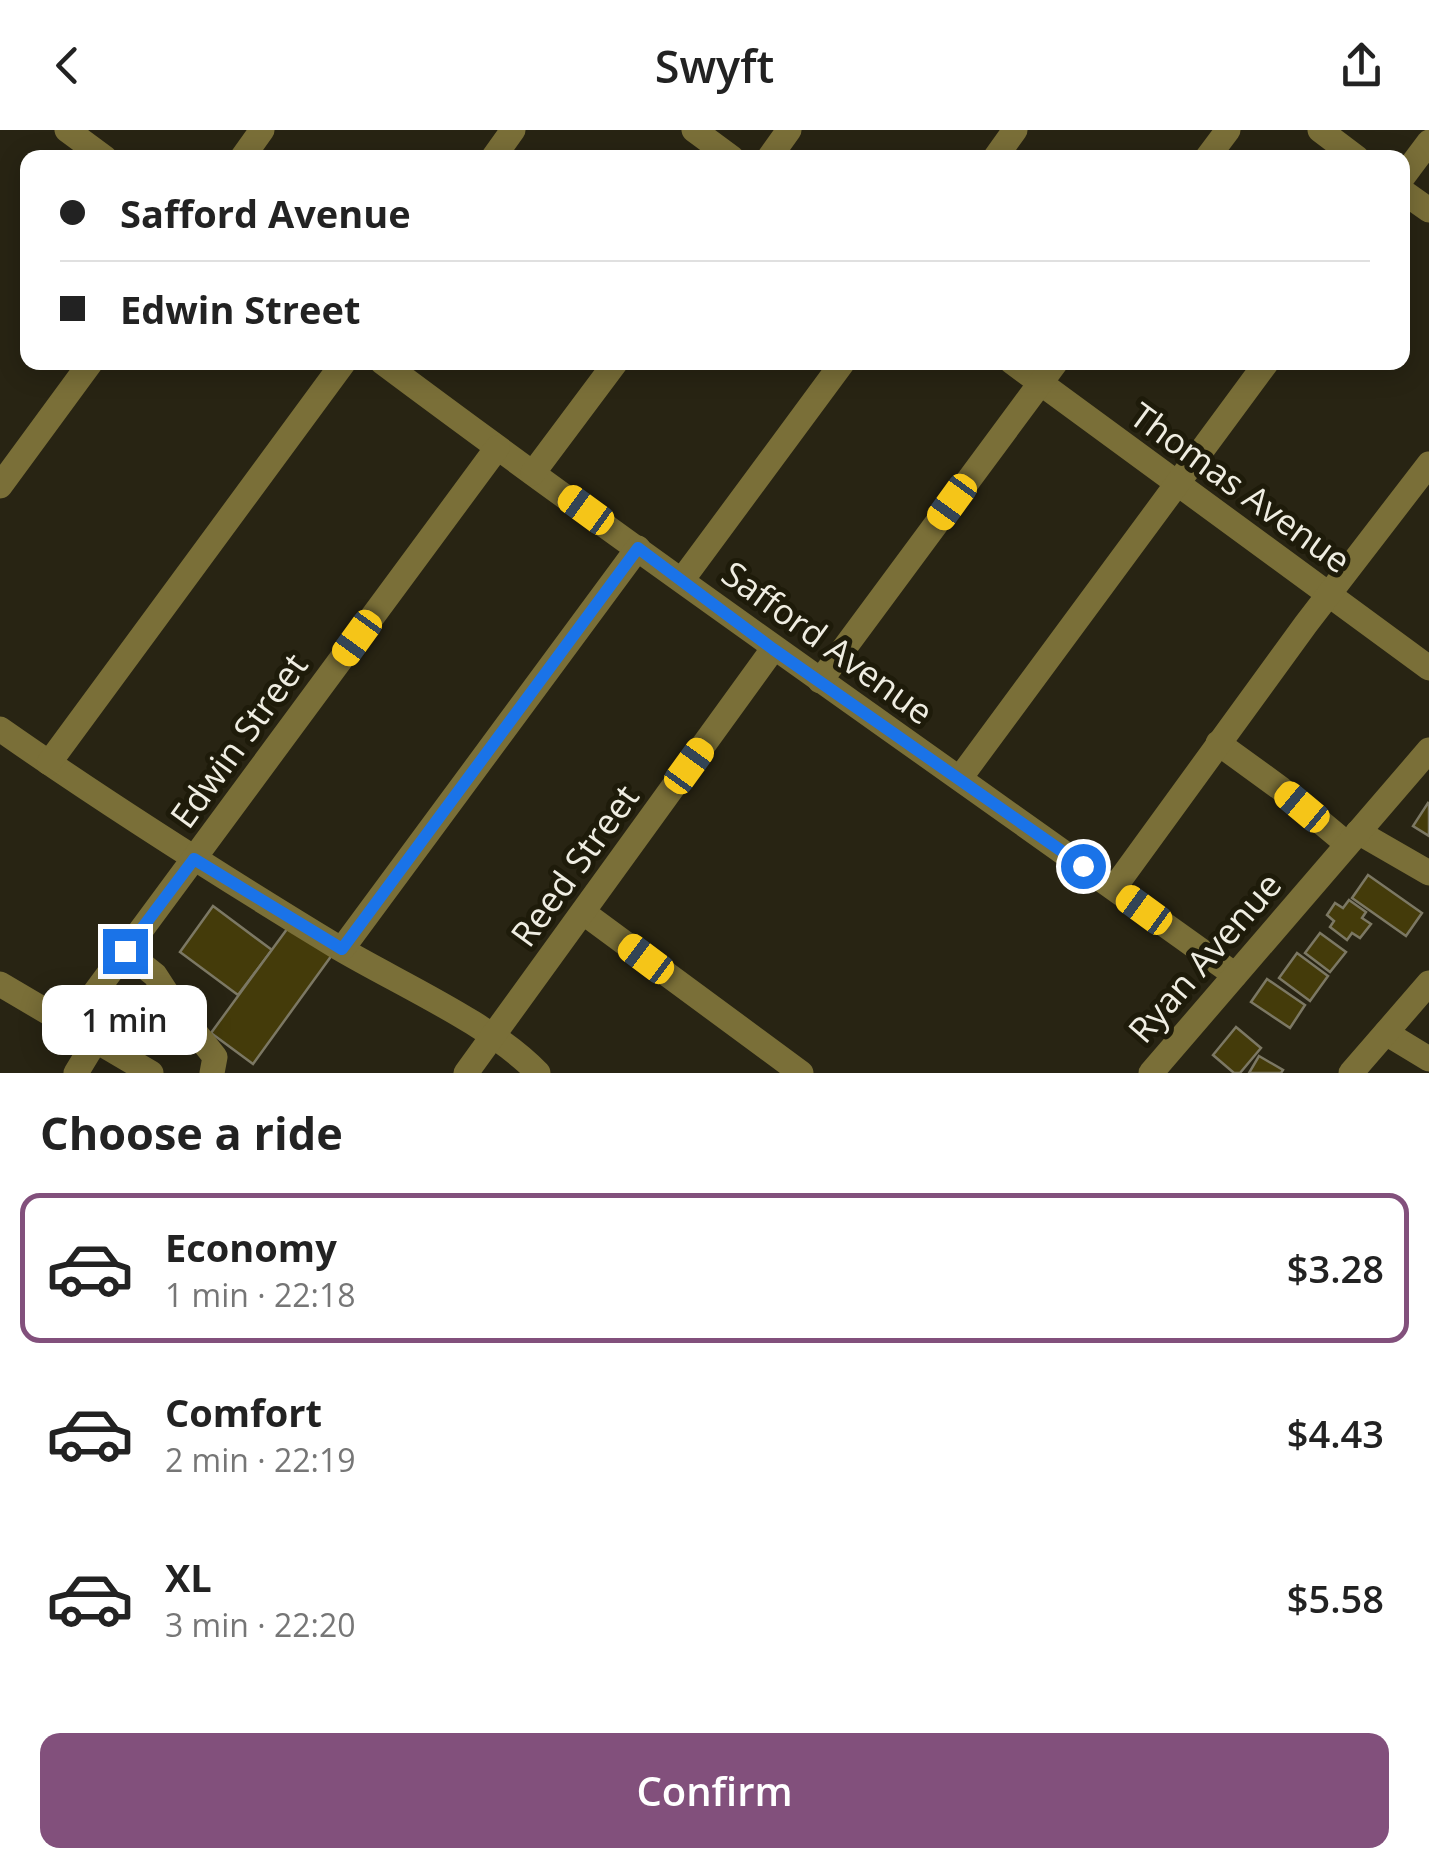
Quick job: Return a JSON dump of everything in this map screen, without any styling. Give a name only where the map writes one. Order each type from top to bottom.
[{"type":"street","points":[[67,130],[94,150]]},
{"type":"street","points":[[694,130],[721,150]]},
{"type":"street","points":[[1320,130],[1346,150]]},
{"type":"street","points":[[1410,167],[1429,142]]},
{"type":"street","points":[[0,486],[85,370]]},
{"type":"street","points":[[49,763],[338,370]]},
{"type":"street","name":"Safford Avenue","points":[[393,370],[773,649],[1235,976]]},
{"type":"street","points":[[533,472],[610,370]]},
{"type":"street","points":[[682,580],[837,370]]},
{"type":"street","name":"Thomas Avenue","points":[[1023,370],[1429,668]]},
{"type":"street","points":[[820,681],[1051,370]]},
{"type":"street","points":[[960,778],[1262,370]]},
{"type":"street","name":"Edwin Street","points":[[71,1025],[497,448]]},
{"type":"street","points":[[1114,888],[1429,464]]},
{"type":"street","points":[[342,949],[638,548]]},
{"type":"street","name":"Reed Street","points":[[466,1073],[773,649]]},
{"type":"street","points":[[0,729],[194,859],[514,1048],[538,1073]]},
{"type":"street","points":[[1218,743],[1353,838],[1429,873]]},
{"type":"street","name":"Ryan Avenue","points":[[1151,1073],[1429,750]]},
{"type":"street","points":[[584,913],[801,1073]]},
{"type":"street","points":[[125,951],[155,975],[178,1012],[206,1045],[215,1058],[212,1073]]},
{"type":"street","points":[[0,984],[151,1073]]},
{"type":"street","points":[[1351,1073],[1429,984]]},
{"type":"street","points":[[1386,1033],[1429,1059]]},
{"type":"street","points":[[76,1073],[96,1040]]},
{"type":"building","points":[[1429,804],[1429,836],[1413,826]]},
{"type":"building","points":[[1368,875],[1422,913],[1406,936],[1352,898]]},
{"type":"building","points":[[1349,900],[1366,912],[1362,918],[1371,924],[1360,938],[1352,933],[1347,940],[1330,927],[1334,921],[1327,915],[1335,903],[1343,908]]},
{"type":"building","points":[[213,906],[272,950],[238,995],[180,952]]},
{"type":"building","points":[[290,925],[332,955],[253,1064],[211,1033]]},
{"type":"building","points":[[1320,933],[1346,952],[1330,972],[1305,953]]},
{"type":"building","points":[[1297,953],[1328,976],[1310,1001],[1279,978]]},
{"type":"building","points":[[1267,979],[1305,1005],[1290,1028],[1251,1002]]},
{"type":"building","points":[[1236,1027],[1261,1048],[1240,1073],[1234,1073],[1213,1055]]},
{"type":"building","points":[[1259,1056],[1283,1070],[1281,1073],[1249,1073]]},
{"type":"route","points":[[125,951],[194,859],[342,949],[638,548],[773,649],[1083,866]]}]
